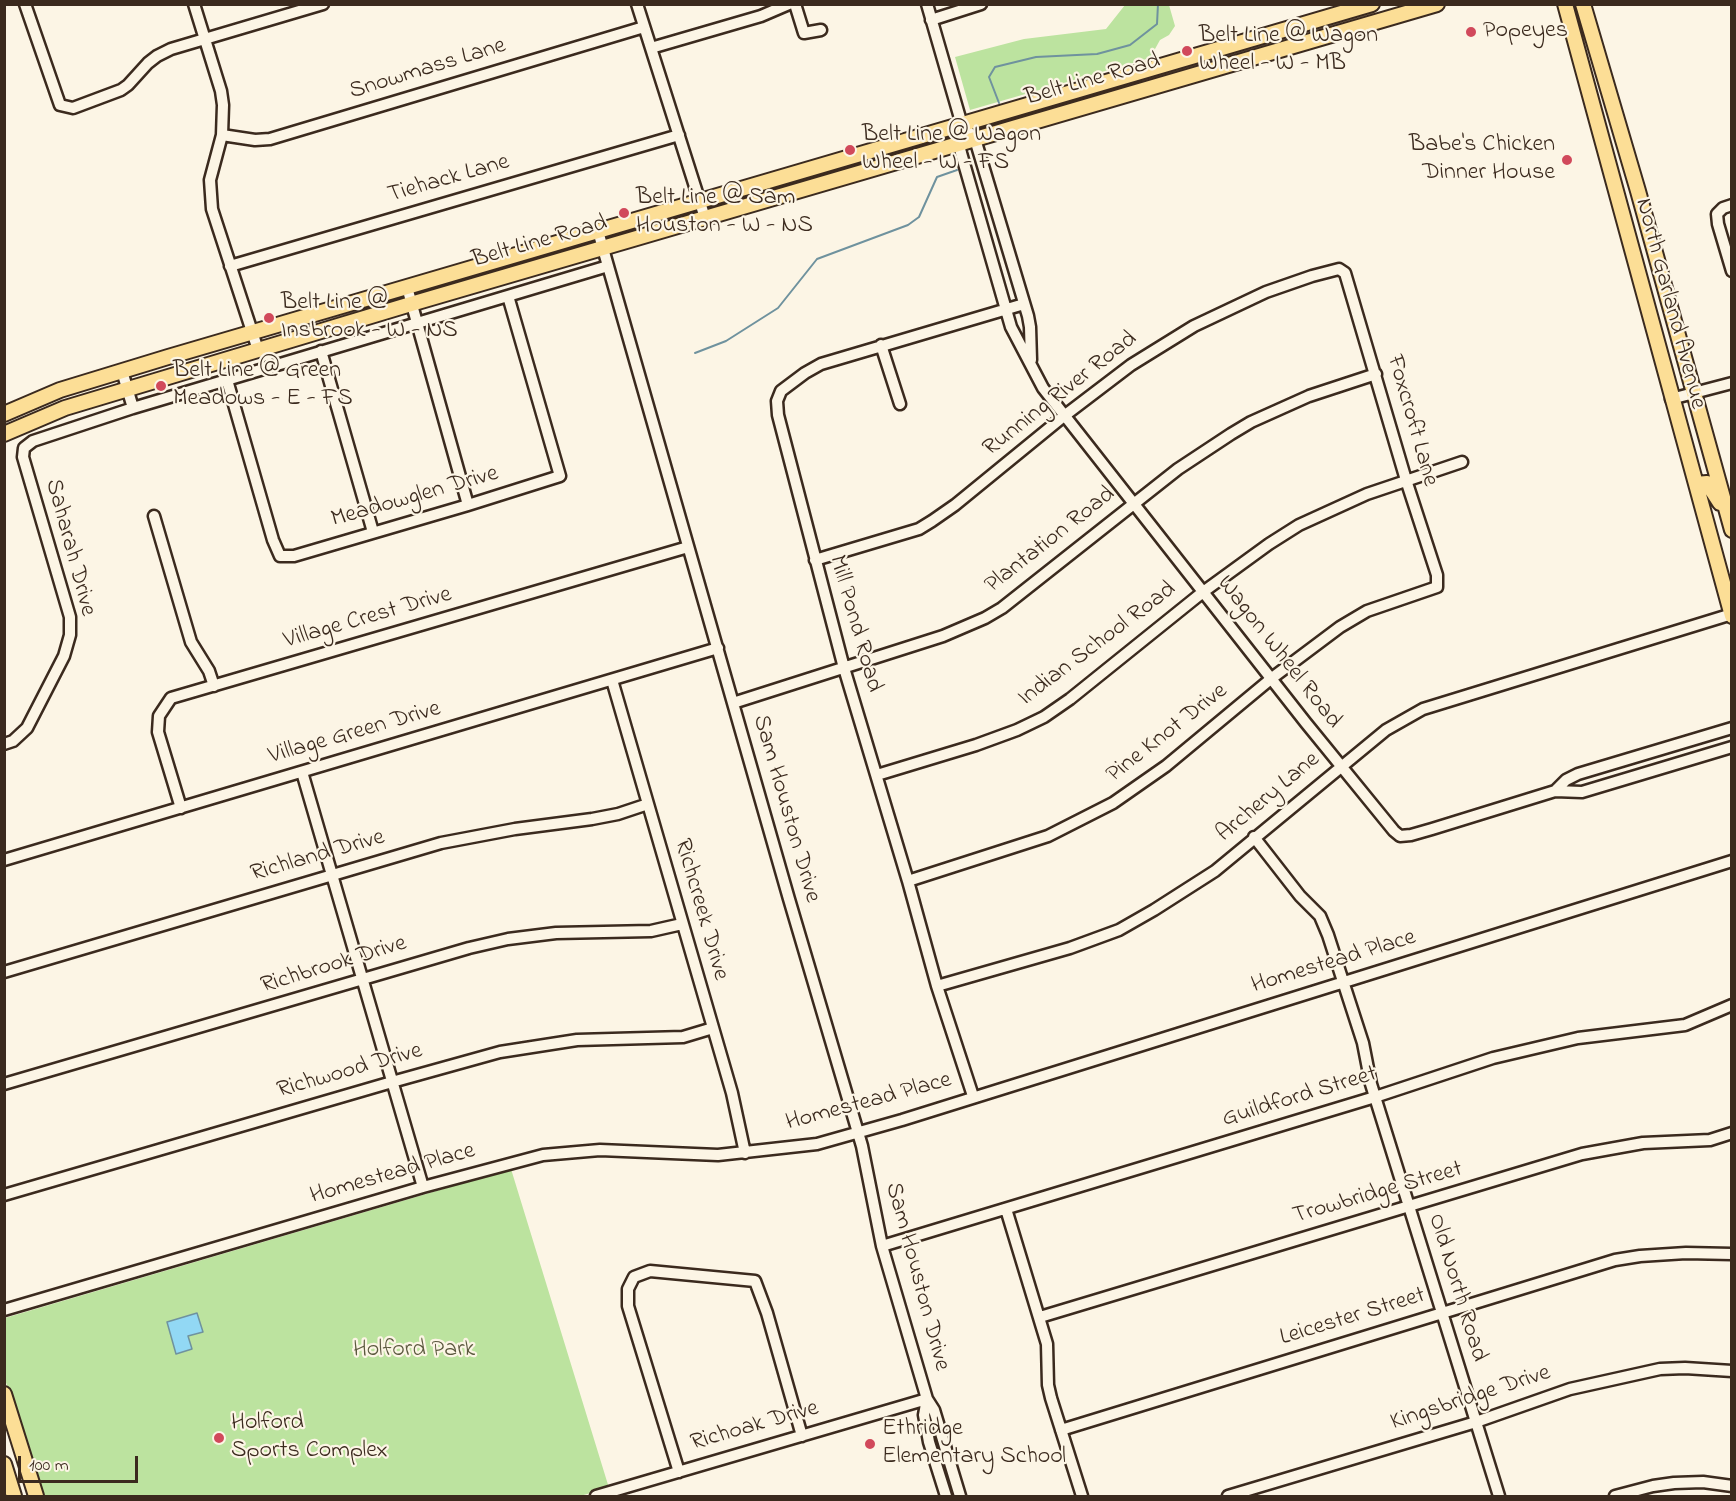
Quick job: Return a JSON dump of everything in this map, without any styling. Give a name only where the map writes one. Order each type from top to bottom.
[{"type":"main road","name":"Belt Line Road","points":[[4,414],[60,390],[122,371],[1372,4]]},
{"type":"main road","name":"Belt Line Road","points":[[4,434],[65,408],[411,303],[1303,43],[1415,7],[1437,4]]},
{"type":"main road","name":"North Garland Avenue","points":[[1564,4],[1731,615]]},
{"type":"main road","name":"North Garland Avenue","points":[[1582,4],[1661,271],[1731,530]]},
{"type":"main road","points":[[1298,26],[1303,43]]},
{"type":"main road","points":[[1226,47],[1231,64]]},
{"type":"main road","points":[[1601,141],[1622,135]]},
{"type":"main road","points":[[835,161],[840,178]]},
{"type":"main road","points":[[1638,278],[1661,271]]},
{"type":"main road","points":[[1696,484],[1707,483],[1727,515]]},
{"type":"main road","points":[[4,1394],[36,1497]]},
{"type":"main road","points":[[4,1464],[14,1497]]},
{"type":"street","points":[[25,4],[54,90],[60,105],[66,108],[102,99],[128,85],[157,56],[171,49],[323,4]]},
{"type":"street","points":[[194,4],[224,105],[222,135],[210,180],[212,209],[258,350]]},
{"type":"street","points":[[637,4],[705,218]]},
{"type":"street","points":[[651,48],[761,16],[789,4]]},
{"type":"street","points":[[795,4],[804,33],[821,30]]},
{"type":"street","name":"Wagon Wheel Road","points":[[927,4],[962,125],[975,139],[1024,304],[1030,327],[1031,363]]},
{"type":"street","points":[[931,20],[981,4]]},
{"type":"street","name":"Snowmass Lane","points":[[222,135],[255,140],[270,139],[644,27]]},
{"type":"street","name":"Wagon Wheel Road","points":[[962,125],[958,144],[1011,327],[1043,388],[1306,723],[1386,822],[1400,836],[1411,835],[1555,790],[1582,792],[1731,747]]},
{"type":"street","name":"Tiehack Lane","points":[[230,266],[679,135]]},
{"type":"street","points":[[973,198],[991,193]]},
{"type":"street","points":[[1731,206],[1718,211],[1718,224],[1731,271]]},
{"type":"street","name":"Sam Houston Drive","points":[[598,231],[868,1171],[882,1246],[927,1399],[934,1410],[960,1497]]},
{"type":"street","points":[[122,371],[133,408],[608,266]]},
{"type":"street","name":"Foxcroft Lane","points":[[1339,269],[1345,273],[1406,480],[1437,574],[1437,587]]},
{"type":"street","name":"Running River Road","points":[[814,560],[919,529],[954,506],[1064,416],[1144,356],[1203,321],[1266,292],[1339,269]]},
{"type":"street","points":[[407,287],[468,505]]},
{"type":"street","name":"Meadowglen Drive","points":[[227,380],[273,540],[280,556],[294,556],[468,505],[561,476],[508,296]]},
{"type":"street","name":"Mill Pond Road","points":[[973,1096],[937,986],[844,668],[814,560],[778,415],[777,400],[781,391],[821,364],[1024,304]]},
{"type":"street","points":[[881,345],[900,404]]},
{"type":"street","points":[[321,351],[373,532]]},
{"type":"street","name":"Plantation Road","points":[[733,703],[943,636],[985,618],[1002,608],[1190,460],[1251,422],[1308,396],[1376,374]]},
{"type":"street","points":[[1671,399],[1731,383]]},
{"type":"street","name":"Saharah Drive","points":[[4,744],[13,741],[27,728],[64,656],[70,635],[70,617],[23,457],[24,448],[33,441],[51,434],[133,408]]},
{"type":"street","name":"Indian School Road","points":[[877,775],[976,745],[1044,717],[1070,699],[1203,592],[1299,525],[1367,494],[1462,462]]},
{"type":"street","points":[[154,516],[189,636],[214,686]]},
{"type":"street","name":"Village Crest Drive","points":[[181,808],[158,732],[159,717],[171,698],[688,547]]},
{"type":"street","name":"Pine Knot Drive","points":[[908,881],[1048,836],[1113,803],[1166,766],[1272,678],[1340,627],[1367,611],[1428,592],[1437,587]]},
{"type":"street","name":"Archery Lane","points":[[937,986],[1070,948],[1119,930],[1215,871],[1386,730],[1423,709],[1731,615]]},
{"type":"street","name":"Village Green Drive","points":[[4,860],[718,648]]},
{"type":"street","name":"Richcreek Drive","points":[[612,680],[713,1028],[738,1118],[745,1153]]},
{"type":"street","name":"Wagon Wheel Road","points":[[1555,790],[1566,780],[1578,774],[1731,728]]},
{"type":"street","points":[[1659,750],[1664,767]]},
{"type":"street","points":[[302,772],[423,1187]]},
{"type":"street","name":"Richland Drive","points":[[4,972],[462,838],[592,819],[618,814],[648,804]]},
{"type":"street","name":"Old North Road","points":[[1254,837],[1300,896],[1320,916],[1363,1043],[1375,1097],[1499,1497]]},
{"type":"street","name":"Homestead Place","points":[[4,1310],[423,1187],[543,1155],[600,1150],[695,1155],[745,1153],[804,1146],[857,1133],[1731,861]]},
{"type":"street","name":"Richbrook Drive","points":[[4,1084],[469,948],[556,933],[651,931],[682,924]]},
{"type":"street","name":"Guildford Street","points":[[882,1246],[1504,1056],[1588,1037],[1685,1025],[1731,1005]]},
{"type":"street","name":"Richwood Drive","points":[[4,1194],[500,1052],[577,1040],[683,1037],[713,1028]]},
{"type":"street","name":"Trowbridge Street","points":[[1040,1317],[1582,1154],[1643,1143],[1710,1140],[1731,1133]]},
{"type":"street","points":[[1006,1209],[1040,1317],[1049,1352],[1048,1384],[1082,1497]]},
{"type":"street","name":"Leicester Street","points":[[1061,1430],[1614,1260],[1686,1253],[1731,1254]]},
{"type":"street","points":[[679,1472],[628,1306],[628,1290],[634,1277],[650,1271],[754,1281],[767,1313],[802,1436]]},
{"type":"street","name":"Kingsbridge Drive","points":[[1228,1497],[1476,1422],[1570,1389],[1631,1374],[1685,1368],[1731,1371]]},
{"type":"street","name":"Sam Houston Drive","points":[[927,1399],[924,1415],[929,1442],[946,1497]]},
{"type":"street","name":"Richoak Drive","points":[[596,1497],[927,1399]]},
{"type":"street","points":[[1615,1497],[1653,1486],[1674,1483],[1703,1482],[1731,1485]]},
{"type":"green space","points":[[1125,5],[1169,5],[1175,26],[1169,35],[1160,40],[1150,58],[970,110],[955,57],[1024,39],[1106,29]]},
{"type":"green space","name":"Holford Park","points":[[511,1169],[609,1488],[580,1496],[40,1496],[5,1379],[5,1318]]},
{"type":"water","points":[[197,1313],[203,1332],[188,1336],[192,1349],[176,1354],[167,1322]]},
{"type":"waterway","points":[[999,103],[989,77],[995,67],[1036,57],[1097,54],[1130,45],[1157,24],[1158,4]]},
{"type":"waterway","points":[[695,353],[726,341],[778,308],[817,259],[908,225],[919,217],[937,177],[957,170]]},
{"type":"place","name":"Popeyes","points":[[1471,32]]},
{"type":"place","name":"Belt Line @ Wagon Wheel - W - MB","points":[[1187,51]]},
{"type":"place","name":"Belt Line @ Wagon Wheel - W - FS","points":[[850,150]]},
{"type":"place","name":"Babe's Chicken Dinner House","points":[[1567,160]]},
{"type":"place","name":"Belt Line @ Sam Houston - W - NS","points":[[624,213]]},
{"type":"place","name":"Belt Line @ Insbrook - W - NS","points":[[269,318]]},
{"type":"place","name":"Belt Line @ Green Meadows - E - FS","points":[[161,386]]},
{"type":"place","name":"Holford Sports Complex","points":[[219,1438]]},
{"type":"place","name":"Ethridge Elementary School","points":[[870,1444]]}]
